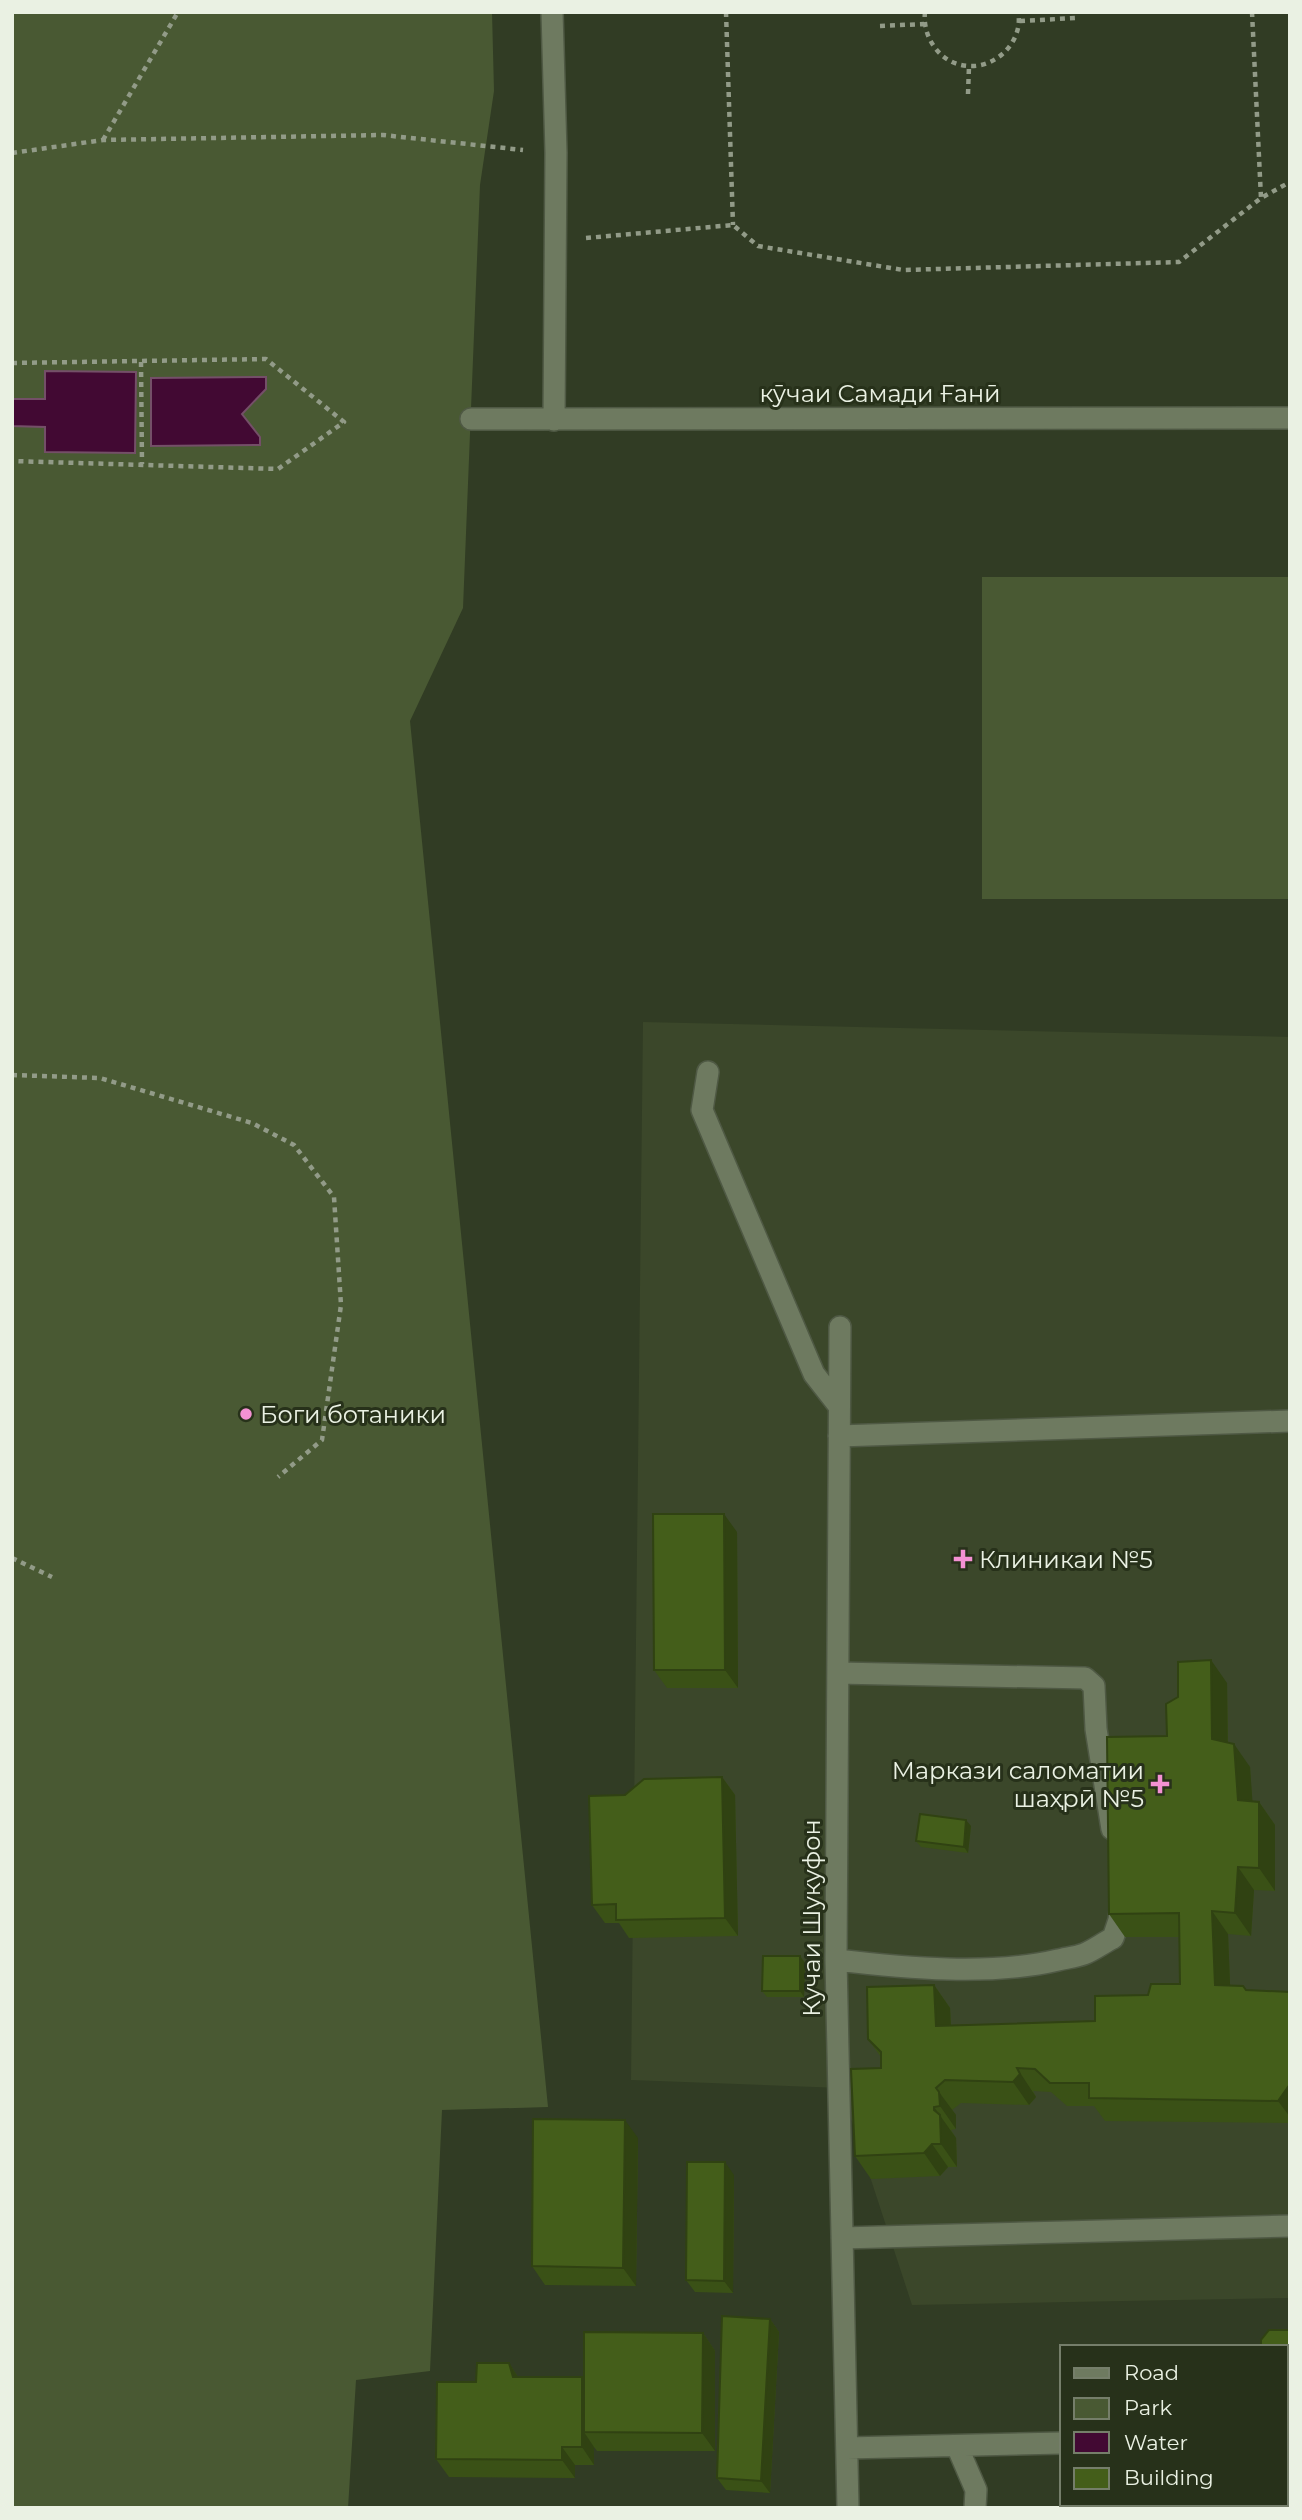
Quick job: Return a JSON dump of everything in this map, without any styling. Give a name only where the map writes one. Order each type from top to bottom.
[{"type":"street","points":[[552,12],[556,153],[554,420]]},
{"type":"street","name":"кӯчаи Самади Ғанӣ","points":[[471,419],[1290,418]]},
{"type":"street","points":[[708,1072],[702,1111],[814,1374],[839,1406]]},
{"type":"street","name":"Кучаи Шукуфон","points":[[839,1327],[836,1960],[848,2508]]},
{"type":"street","points":[[839,1436],[1290,1421]]},
{"type":"street","points":[[838,1673],[1085,1678],[1094,1686],[1096,1729],[1114,1844]]},
{"type":"street","points":[[836,1960],[891,1966],[1020,1967],[1083,1955],[1113,1938],[1123,1896],[1121,1883]]},
{"type":"street","points":[[842,2238],[1290,2226]]},
{"type":"street","points":[[847,2448],[1060,2443]]},
{"type":"street","points":[[957,2445],[975,2490],[975,2508]]},
{"type":"path","points":[[103,140],[178,12]]},
{"type":"path","points":[[726,12],[733,225]]},
{"type":"path","points":[[925,12],[924,24],[932,44],[948,60],[969,66],[993,61],[1012,44],[1020,21],[1018,12]]},
{"type":"path","points":[[1252,12],[1261,198]]},
{"type":"path","points":[[1020,21],[1076,18]]},
{"type":"path","points":[[880,26],[924,24]]},
{"type":"path","points":[[968,94],[969,66]]},
{"type":"path","points":[[12,153],[103,140],[383,135],[556,153]]},
{"type":"path","points":[[554,240],[733,225],[758,246],[903,270],[1179,262],[1261,198],[1290,182]]},
{"type":"path","points":[[12,363],[267,359],[344,422],[278,469],[12,461]]},
{"type":"path","points":[[141,362],[142,464]]},
{"type":"path","points":[[12,1075],[100,1078],[252,1123],[294,1144],[334,1197],[341,1305],[322,1440],[278,1477]]},
{"type":"path","points":[[12,1558],[52,1577]]},
{"type":"shaded area","name":"Клиникаи №5","points":[[643,1022],[1290,1037],[1290,2298],[912,2305],[841,2088],[631,2080]]},
{"type":"green space","name":"Боги ботаники","points":[[12,12],[492,12],[494,91],[480,185],[463,608],[410,721],[548,2107],[442,2110],[430,2371],[356,2380],[348,2508],[12,2508]]},
{"type":"green space","points":[[982,577],[1290,577],[1290,899],[982,899]]},
{"type":"water","points":[[45,371],[136,372],[135,453],[45,452],[45,427],[12,426],[12,399],[45,399]]},
{"type":"water","points":[[266,377],[266,389],[242,414],[260,437],[260,445],[151,446],[151,378]]},
{"type":"building","points":[[653,1514],[724,1514],[725,1670],[654,1670]]},
{"type":"building","points":[[1211,1660],[1212,1739],[1234,1744],[1238,1800],[1259,1802],[1259,1868],[1238,1867],[1235,1913],[1212,1911],[1215,1985],[1290,1992],[1290,2084],[1278,2101],[1089,2098],[1089,2083],[1050,2083],[1035,2069],[1017,2068],[1020,2074],[1013,2082],[945,2080],[936,2088],[940,2106],[934,2107],[934,2110],[940,2115],[941,2144],[932,2144],[924,2153],[855,2156],[851,2069],[881,2068],[881,2052],[868,2039],[867,1987],[934,1985],[936,2026],[1095,2021],[1095,1996],[1148,1995],[1151,1984],[1180,1984],[1179,1913],[1109,1914],[1107,1737],[1167,1736],[1166,1704],[1178,1697],[1178,1662]]},
{"type":"building","points":[[722,1777],[725,1918],[616,1920],[616,1904],[592,1905],[589,1796],[625,1795],[644,1779]]},
{"type":"building","points":[[920,1814],[966,1820],[964,1847],[916,1841]]},
{"type":"building","points":[[763,1956],[800,1956],[800,1991],[762,1991]]},
{"type":"building","points":[[533,2119],[625,2120],[623,2268],[532,2266]]},
{"type":"building","points":[[687,2162],[725,2162],[724,2281],[686,2280]]},
{"type":"building","points":[[722,2316],[770,2319],[761,2481],[717,2478]]},
{"type":"building","points":[[1269,2330],[1290,2330],[1290,2451],[1288,2345],[1261,2345],[1261,2340]]},
{"type":"building","points":[[584,2332],[703,2333],[702,2433],[584,2432]]},
{"type":"building","points":[[477,2363],[509,2363],[513,2377],[582,2377],[582,2447],[562,2447],[562,2460],[436,2459],[437,2382],[476,2382]]},
{"type":"place","name":"Боги ботаники","points":[[246,1414]]},
{"type":"place","name":"Клиникаи №5","points":[[963,1559]]},
{"type":"place","name":"Маркази саломатии шаҳрӣ №5","points":[[1160,1784]]}]
